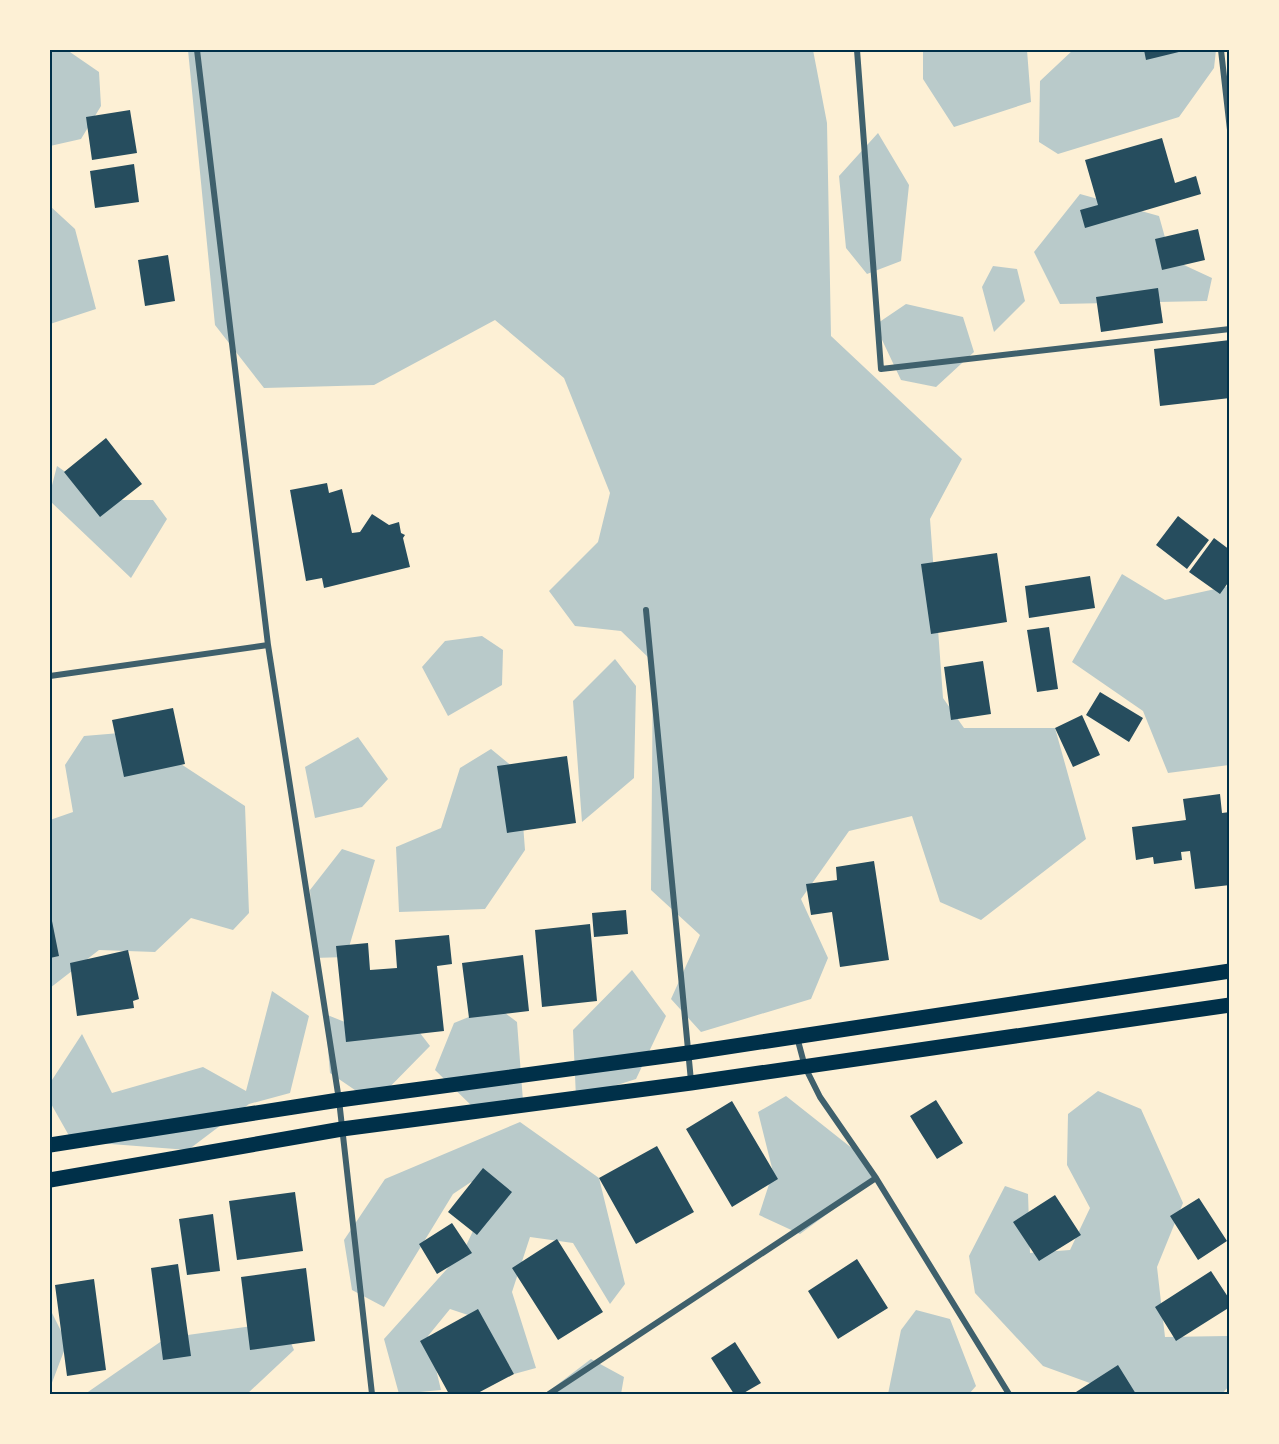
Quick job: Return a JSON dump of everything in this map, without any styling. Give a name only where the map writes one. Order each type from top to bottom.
[{"type":"main road","points":[[50,1145],[339,1100],[688,1053],[1230,971]]},
{"type":"main road","points":[[50,1180],[342,1129],[691,1083],[1230,1005]]},
{"type":"street","points":[[197,50],[268,645],[339,1100],[372,1395]]},
{"type":"street","points":[[857,50],[881,369],[1230,329]]},
{"type":"street","points":[[1221,50],[1230,130]]},
{"type":"street","points":[[646,610],[691,1083]]},
{"type":"street","points":[[50,676],[268,645]]},
{"type":"street","points":[[797,1036],[805,1067],[820,1097],[876,1178],[1009,1395]]},
{"type":"street","points":[[549,1395],[876,1178]]},
{"type":"shaded area","points":[[50,50],[67,50],[99,72],[101,106],[81,139],[50,146]]},
{"type":"shaded area","points":[[188,50],[813,50],[827,123],[831,336],[962,459],[930,519],[943,698],[964,728],[1055,728],[1086,839],[981,920],[940,902],[912,816],[849,831],[801,899],[828,958],[811,999],[701,1032],[671,999],[700,935],[651,890],[653,662],[621,631],[575,626],[549,591],[598,542],[610,493],[564,378],[495,320],[374,385],[264,388],[215,325]]},
{"type":"shaded area","points":[[923,50],[1027,50],[1031,102],[954,127],[923,79]]},
{"type":"shaded area","points":[[1073,50],[1149,50],[1150,54],[1154,50],[1216,50],[1214,68],[1179,117],[1058,154],[1039,142],[1040,81]]},
{"type":"shaded area","points":[[878,133],[909,185],[901,261],[867,274],[846,248],[839,176]]},
{"type":"shaded area","points":[[1080,194],[1159,216],[1171,259],[1212,278],[1207,301],[1060,304],[1034,252]]},
{"type":"shaded area","points":[[50,206],[75,229],[96,309],[50,324]]},
{"type":"shaded area","points":[[993,266],[1017,269],[1025,301],[994,332],[982,287]]},
{"type":"shaded area","points":[[906,304],[963,317],[974,352],[936,387],[901,380],[875,325]]},
{"type":"shaded area","points":[[57,466],[105,500],[153,500],[167,519],[131,578],[50,501]]},
{"type":"shaded area","points":[[1122,574],[1165,600],[1229,586],[1229,765],[1168,773],[1143,711],[1072,662]]},
{"type":"shaded area","points":[[482,636],[503,650],[502,685],[448,716],[422,667],[445,641]]},
{"type":"shaded area","points":[[615,659],[636,686],[634,778],[582,822],[573,701]]},
{"type":"shaded area","points":[[132,732],[245,806],[249,913],[233,930],[191,918],[155,952],[99,950],[50,988],[50,820],[73,812],[65,765],[84,736]]},
{"type":"shaded area","points":[[358,737],[388,779],[362,807],[315,818],[305,767]]},
{"type":"shaded area","points":[[491,749],[519,772],[525,850],[485,909],[399,912],[396,847],[441,828],[460,768]]},
{"type":"shaded area","points":[[342,849],[375,860],[346,957],[314,958],[310,890]]},
{"type":"shaded area","points":[[632,970],[666,1016],[636,1079],[576,1098],[573,1030]]},
{"type":"shaded area","points":[[272,991],[309,1016],[290,1093],[249,1104],[188,1150],[72,1141],[50,1102],[50,1083],[82,1034],[112,1093],[203,1067],[246,1091]]},
{"type":"shaded area","points":[[496,1006],[517,1022],[523,1101],[477,1111],[435,1070],[454,1023]]},
{"type":"shaded area","points":[[325,1014],[362,1029],[410,1020],[430,1046],[374,1103],[330,1073]]},
{"type":"shaded area","points":[[1098,1091],[1141,1109],[1183,1203],[1157,1267],[1165,1337],[1227,1336],[1230,1339],[1229,1386],[1222,1394],[1120,1394],[1043,1366],[975,1293],[969,1256],[1005,1186],[1028,1194],[1030,1253],[1070,1250],[1090,1208],[1067,1165],[1068,1114]]},
{"type":"shaded area","points":[[786,1096],[853,1149],[876,1178],[800,1234],[759,1215],[773,1172],[758,1112]]},
{"type":"shaded area","points":[[520,1122],[599,1178],[625,1284],[610,1304],[573,1243],[530,1237],[512,1292],[536,1368],[514,1374],[483,1320],[450,1309],[428,1336],[441,1390],[399,1394],[384,1339],[464,1250],[490,1195],[471,1182],[453,1194],[384,1307],[352,1290],[344,1240],[385,1179]]},
{"type":"shaded area","points":[[50,1309],[67,1343],[50,1388]]},
{"type":"shaded area","points":[[916,1310],[950,1319],[976,1386],[969,1394],[888,1394],[901,1330]]},
{"type":"shaded area","points":[[282,1322],[294,1350],[247,1394],[128,1392],[127,1394],[85,1394],[166,1338]]},
{"type":"shaded area","points":[[591,1359],[624,1377],[621,1394],[545,1394]]},
{"type":"building","points":[[1144,50],[1187,50],[1146,60]]},
{"type":"building","points":[[130,110],[137,153],[92,160],[86,117]]},
{"type":"building","points":[[1162,138],[1175,183],[1196,176],[1201,194],[1085,228],[1080,210],[1098,205],[1085,160]]},
{"type":"building","points":[[134,164],[139,202],[95,208],[90,171]]},
{"type":"building","points":[[1198,229],[1205,260],[1162,270],[1155,239]]},
{"type":"building","points":[[168,255],[175,301],[145,306],[138,260]]},
{"type":"building","points":[[1158,288],[1163,323],[1101,332],[1096,297]]},
{"type":"building","points":[[1230,340],[1230,398],[1160,406],[1154,349]]},
{"type":"building","points":[[106,438],[142,484],[100,517],[64,472]]},
{"type":"building","points":[[327,483],[329,493],[342,489],[352,533],[360,532],[372,514],[389,525],[399,522],[401,533],[405,535],[403,538],[410,567],[324,588],[322,578],[306,581],[290,490]]},
{"type":"building","points":[[1178,516],[1209,540],[1187,569],[1156,545]]},
{"type":"building","points":[[1214,538],[1230,550],[1230,580],[1220,594],[1189,572]]},
{"type":"building","points":[[997,553],[1007,622],[931,634],[921,564]]},
{"type":"building","points":[[1090,576],[1095,608],[1029,618],[1025,586]]},
{"type":"building","points":[[1049,627],[1058,689],[1037,692],[1027,630]]},
{"type":"building","points":[[983,661],[991,714],[951,720],[944,667]]},
{"type":"building","points":[[1100,692],[1143,718],[1129,742],[1086,715]]},
{"type":"building","points":[[173,708],[185,764],[124,777],[112,720]]},
{"type":"building","points":[[1082,715],[1100,755],[1073,767],[1055,728]]},
{"type":"building","points":[[567,756],[576,823],[507,833],[497,766]]},
{"type":"building","points":[[1220,794],[1222,813],[1230,812],[1230,848],[1227,848],[1230,885],[1195,889],[1190,851],[1181,852],[1182,860],[1154,864],[1153,857],[1136,860],[1132,827],[1186,820],[1183,799]]},
{"type":"building","points":[[874,861],[889,960],[840,967],[832,912],[811,915],[806,884],[837,880],[836,867]]},
{"type":"building","points":[[626,910],[628,934],[594,937],[592,913]]},
{"type":"building","points":[[50,911],[59,956],[50,958]]},
{"type":"building","points":[[590,924],[597,1001],[542,1007],[535,930]]},
{"type":"building","points":[[449,935],[452,964],[437,966],[444,1031],[346,1042],[336,946],[368,943],[370,970],[397,968],[395,940]]},
{"type":"building","points":[[128,950],[139,999],[133,1001],[134,1008],[77,1016],[70,963]]},
{"type":"building","points":[[523,955],[529,1011],[469,1018],[462,963]]},
{"type":"building","points":[[936,1100],[963,1143],[937,1159],[910,1116]]},
{"type":"building","points":[[732,1101],[778,1179],[732,1207],[686,1129]]},
{"type":"building","points":[[657,1146],[694,1212],[636,1244],[599,1178]]},
{"type":"building","points":[[483,1168],[512,1192],[477,1235],[448,1212]]},
{"type":"building","points":[[295,1192],[303,1251],[237,1260],[229,1201]]},
{"type":"building","points":[[1055,1195],[1081,1235],[1039,1261],[1013,1222]]},
{"type":"building","points":[[1199,1198],[1227,1241],[1198,1260],[1170,1216]]},
{"type":"building","points":[[213,1214],[220,1271],[187,1275],[179,1219]]},
{"type":"building","points":[[452,1223],[472,1253],[437,1274],[419,1244]]},
{"type":"building","points":[[557,1239],[603,1312],[558,1340],[512,1268]]},
{"type":"building","points":[[857,1259],[888,1308],[838,1339],[808,1291]]},
{"type":"building","points":[[178,1264],[191,1356],[163,1360],[151,1268]]},
{"type":"building","points":[[306,1268],[315,1341],[250,1350],[241,1277]]},
{"type":"building","points":[[1211,1271],[1230,1300],[1230,1307],[1176,1341],[1155,1307]]},
{"type":"building","points":[[94,1279],[106,1370],[67,1376],[55,1285]]},
{"type":"building","points":[[478,1309],[514,1374],[476,1394],[449,1394],[420,1341]]},
{"type":"building","points":[[735,1342],[761,1383],[742,1394],[734,1394],[711,1358]]},
{"type":"building","points":[[1118,1365],[1136,1394],[1078,1394],[1076,1392]]}]
